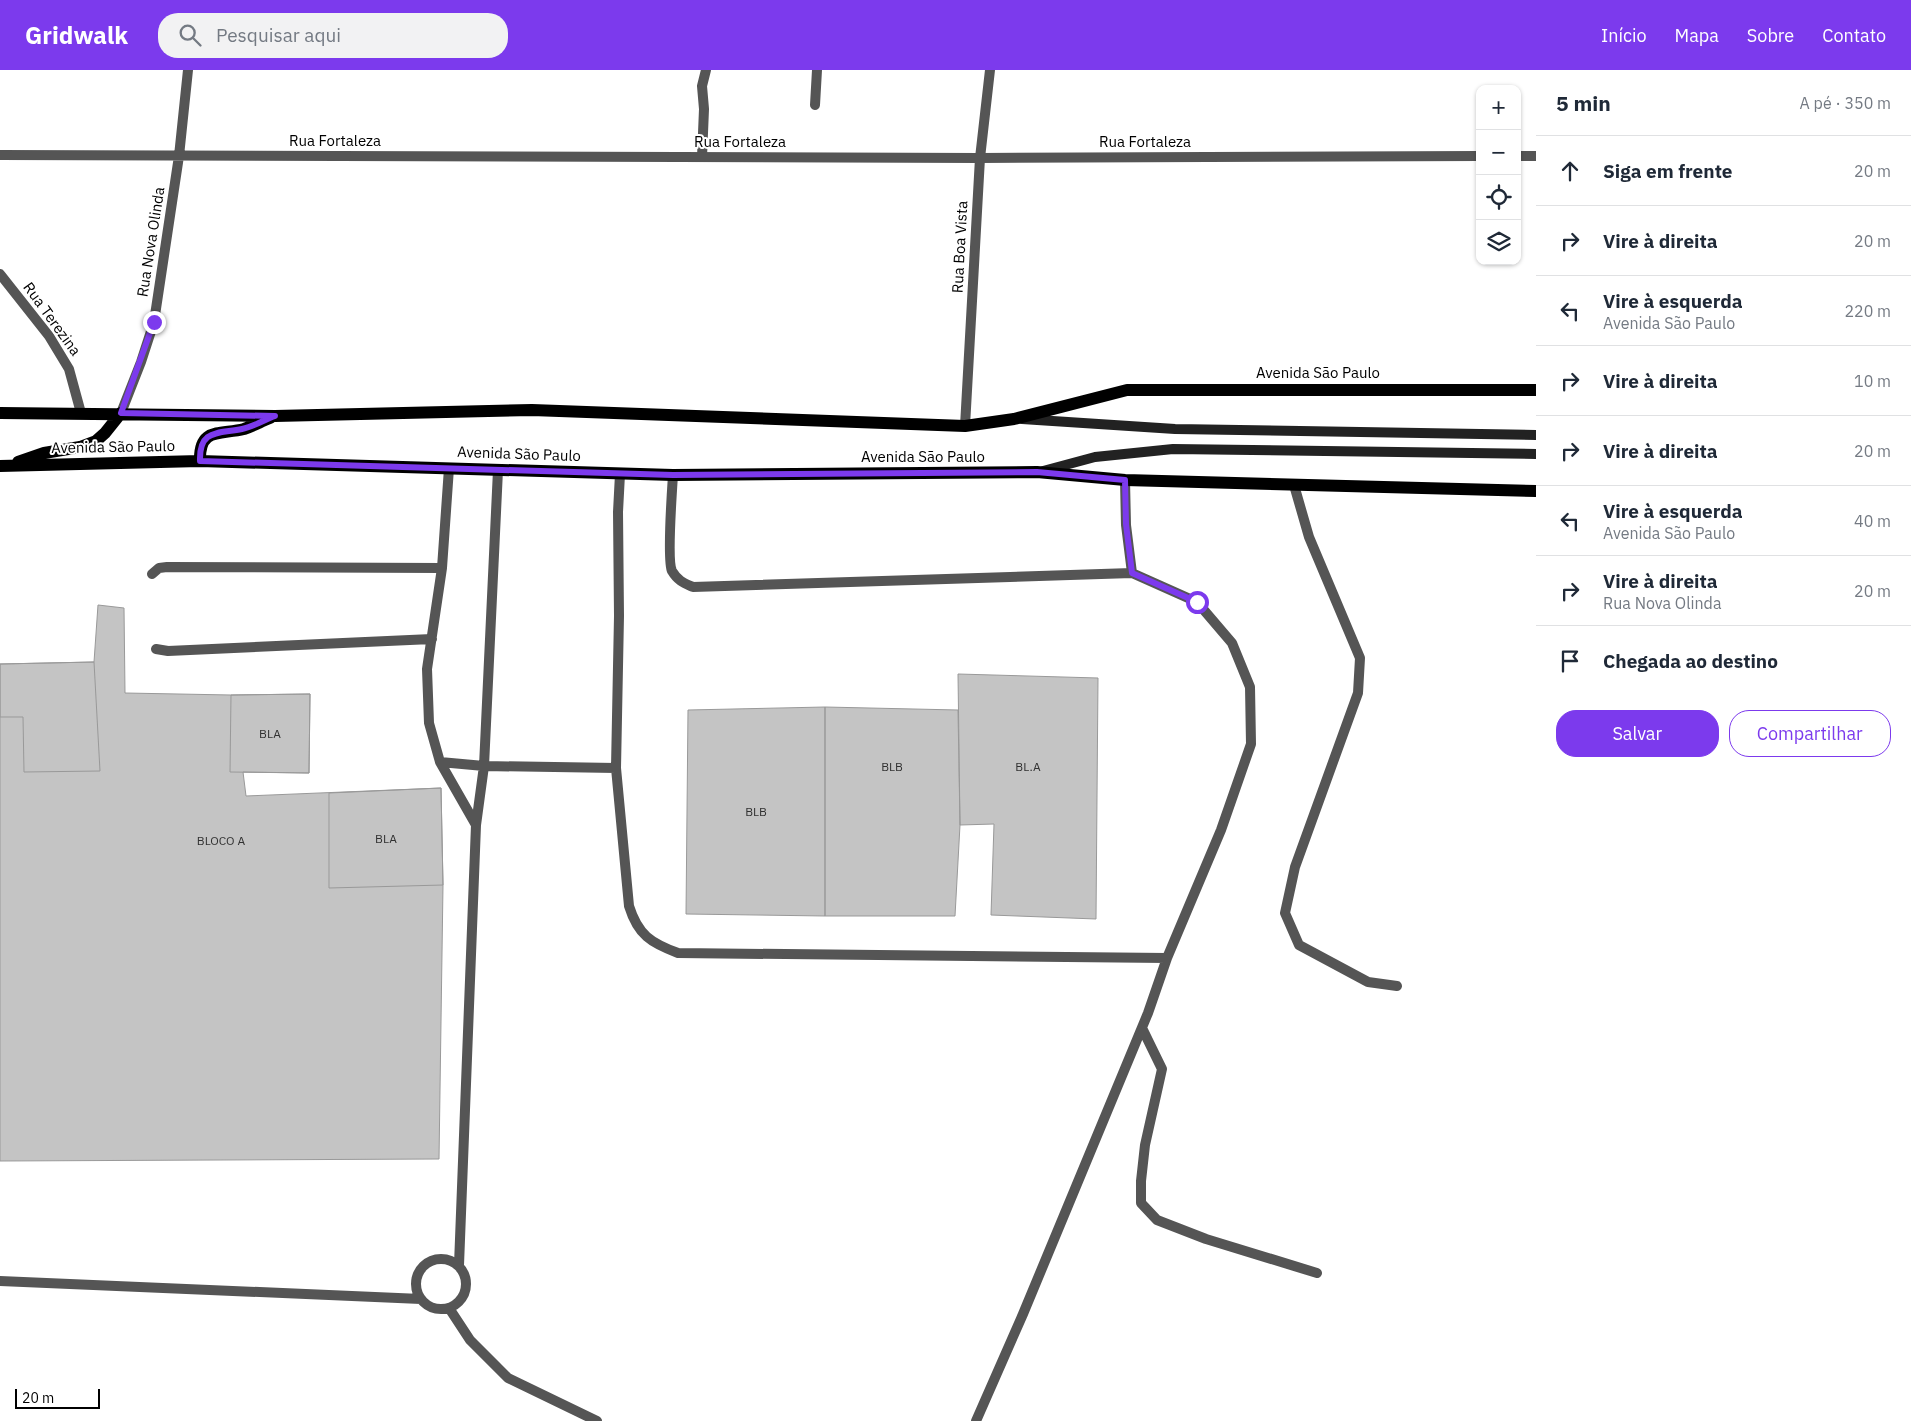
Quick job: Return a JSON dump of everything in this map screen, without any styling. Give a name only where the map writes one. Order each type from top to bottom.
[{"type":"main road","name":"Avenida São Paulo","points":[[0,413],[275,416],[532,410],[965,426],[1014,418],[1127,390],[1536,390]]},
{"type":"main road","points":[[3,466],[44,452],[80,447],[96,441],[106,433],[121,413]]},
{"type":"main road","points":[[200,461],[200,446],[206,438],[217,432],[244,429],[275,416]]},
{"type":"main road","name":"Avenida São Paulo","points":[[1014,418],[1175,429],[1536,435]]},
{"type":"main road","name":"Avenida São Paulo","points":[[1037,472],[1095,457],[1173,449],[1536,454]]},
{"type":"main road","name":"Avenida São Paulo","points":[[3,466],[200,461],[673,475],[1037,472],[1125,480],[1536,491]]},
{"type":"street","name":"Rua Nova Olinda","points":[[121,413],[154,322],[179,156],[188,70]]},
{"type":"street","points":[[702,157],[704,109],[702,86],[706,70]]},
{"type":"street","points":[[815,105],[817,70]]},
{"type":"street","name":"Rua Boa Vista","points":[[965,426],[980,158],[990,70]]},
{"type":"street","name":"Rua Fortaleza","points":[[0,155],[980,158],[1476,156]]},
{"type":"street","points":[[1521,156],[1536,156]]},
{"type":"street","name":"Rua Terezina","points":[[0,274],[48,336],[69,369],[81,413]]},
{"type":"street","points":[[449,468],[442,568],[427,669],[429,723],[440,762],[476,825]]},
{"type":"street","points":[[458,1266],[476,825],[484,766],[498,470]]},
{"type":"street","points":[[620,474],[618,512],[620,616],[616,768],[629,906],[633,920],[644,936],[659,946],[678,953],[1167,958]]},
{"type":"street","points":[[673,475],[671,569],[679,581],[693,587],[1132,573],[1197,602],[1232,643],[1250,687],[1251,744],[1221,830],[1167,958],[1142,1028],[1023,1314],[976,1421]]},
{"type":"street","points":[[1125,480],[1126,524],[1132,573]]},
{"type":"street","points":[[1294,485],[1309,536],[1360,658],[1358,693],[1295,867],[1285,913],[1299,945],[1368,982],[1397,986]]},
{"type":"street","points":[[152,574],[159,568],[167,567],[442,568]]},
{"type":"street","points":[[156,648],[168,651],[432,639]]},
{"type":"street","points":[[440,762],[484,766],[616,768]]},
{"type":"street","points":[[1142,1028],[1162,1069],[1145,1145],[1141,1181],[1141,1203],[1157,1220],[1206,1238],[1317,1273]]},
{"type":"street","points":[[442,1258],[451,1260],[458,1266],[466,1278],[461,1300],[449,1308],[433,1308],[421,1299],[416,1291],[415,1281],[418,1272],[424,1264],[442,1258]]},
{"type":"street","points":[[0,1281],[421,1299]]},
{"type":"street","points":[[449,1308],[470,1340],[508,1378],[598,1421]]},
{"type":"building","points":[[98,605],[124,608],[125,693],[310,694],[309,773],[243,772],[246,796],[441,788],[443,885],[439,1159],[0,1161],[0,664],[94,662]]},
{"type":"building","points":[[94,662],[100,771],[24,772],[23,717],[0,717],[0,664]]},
{"type":"building","points":[[958,674],[1098,678],[1096,919],[991,915],[994,824],[960,825]]},
{"type":"building","points":[[310,694],[309,773],[230,772],[231,695]]},
{"type":"building","points":[[825,707],[958,710],[960,825],[955,916],[825,916]]},
{"type":"building","points":[[825,707],[825,916],[686,914],[688,710]]},
{"type":"building","points":[[441,788],[443,885],[329,888],[329,793]]},
{"type":"route","points":[[154,322],[121,413],[275,416],[244,429],[217,432],[206,438],[200,446],[200,461],[673,475],[1037,472],[1125,480],[1126,524],[1132,573],[1197,602]]}]
